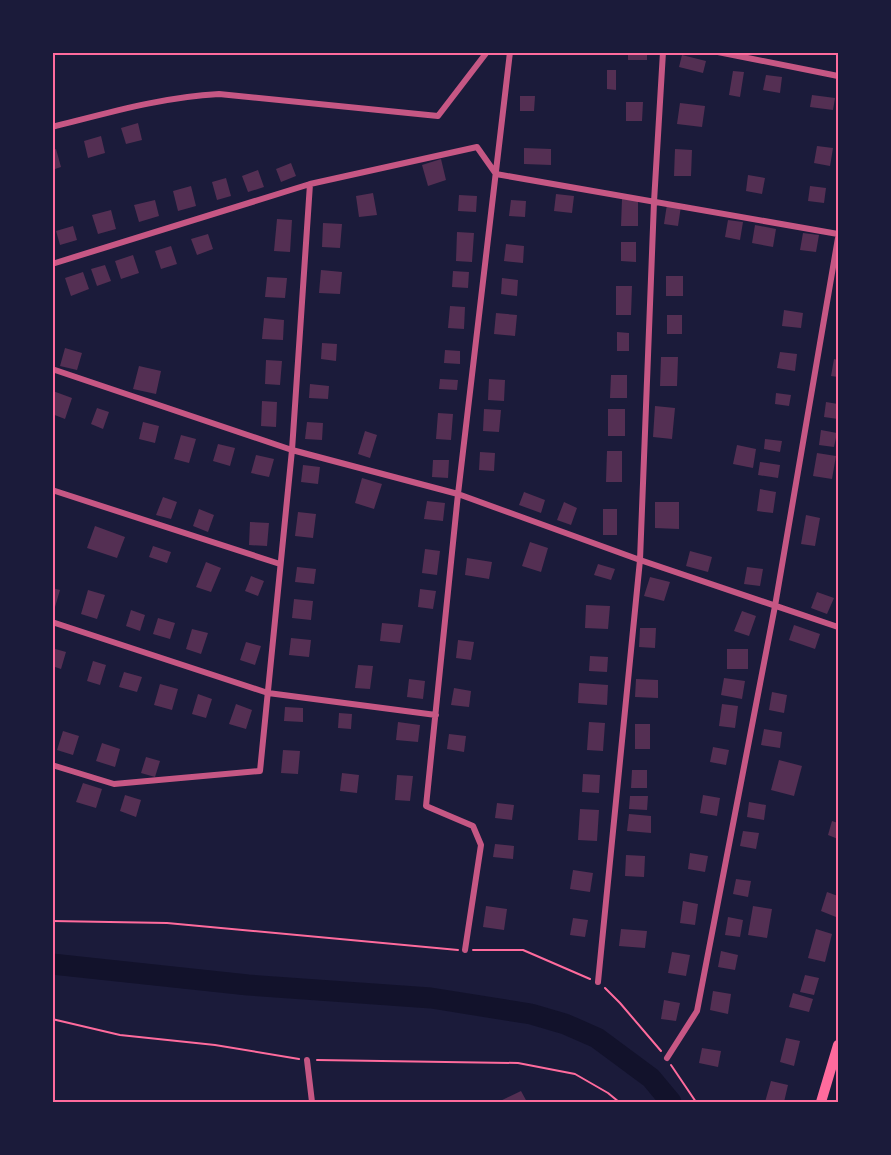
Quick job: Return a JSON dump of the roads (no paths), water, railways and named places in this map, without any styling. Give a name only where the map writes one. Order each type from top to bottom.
[{"type":"main road","points":[[821,1102],[838,1045]]},
{"type":"street","points":[[52,127],[163,100],[219,94],[438,116],[486,52]]},
{"type":"street","points":[[465,950],[481,845],[473,826],[426,806],[458,494],[510,52]]},
{"type":"street","points":[[598,982],[640,560],[654,202],[663,52]]},
{"type":"street","points":[[718,52],[838,76]]},
{"type":"street","points":[[52,264],[310,184],[477,147],[496,174],[838,236],[775,606],[697,1011],[667,1058]]},
{"type":"street","points":[[52,765],[114,784],[260,771],[292,450],[310,184]]},
{"type":"street","points":[[52,369],[292,450],[458,494],[640,560],[838,627]]},
{"type":"street","points":[[52,490],[280,564]]},
{"type":"street","points":[[52,622],[268,693],[435,715]]},
{"type":"street","points":[[307,1060],[312,1102]]},
{"type":"waterway","points":[[52,964],[248,985],[431,998],[531,1014],[565,1024],[597,1038],[651,1078],[671,1102]]}]
